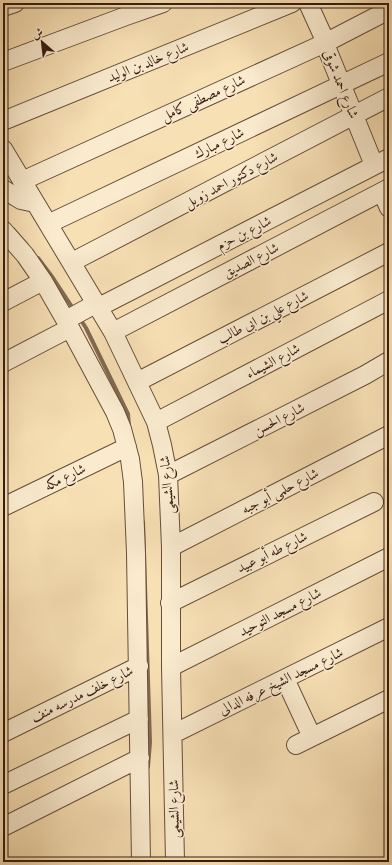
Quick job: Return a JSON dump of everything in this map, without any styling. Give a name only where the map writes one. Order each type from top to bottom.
[{"type":"street","points":[[3,7],[15,3]]},
{"type":"street","points":[[3,62],[118,18],[163,3]]},
{"type":"street","name":"شارع خالد بن الوليد","points":[[3,121],[292,3]]},
{"type":"street","name":"شارع احمد شوقى","points":[[308,3],[323,36],[354,115],[382,162]]},
{"type":"street","name":"شارع مصطفى كامل","points":[[22,181],[325,43],[384,14]]},
{"type":"street","name":"شارع مبارك","points":[[48,224],[389,62]]},
{"type":"street","name":"شارع دكتور احمد زويل","points":[[72,262],[389,97]]},
{"type":"street","name":"شارع الشيمى","points":[[3,149],[98,305],[138,382],[156,422],[168,475],[171,547],[170,603],[175,862]]},
{"type":"street","name":"شارع بن حزم","points":[[3,363],[98,305],[382,162]]},
{"type":"street","points":[[3,189],[20,200],[36,203]]},
{"type":"street","name":"شارع الصديق","points":[[113,332],[387,196]]},
{"type":"street","points":[[6,239],[26,254],[43,281],[115,412],[127,447],[133,482],[136,553],[141,862]]},
{"type":"street","name":"شارع علي بن ابى طالب","points":[[138,382],[389,252]]},
{"type":"street","points":[[3,302],[43,281]]},
{"type":"street","name":"شارع الشيماء","points":[[156,422],[389,300]]},
{"type":"street","name":"شارع الحسن","points":[[168,475],[365,375],[389,361]]},
{"type":"street","name":"شارع حلمى أبو جبه","points":[[171,547],[389,434]]},
{"type":"street","name":"شارع مكه","points":[[3,507],[127,447]]},
{"type":"street","name":"شارع طه أبو عبيد","points":[[170,603],[374,502]]},
{"type":"street","name":"شارع مسجد التوحيد","points":[[171,667],[389,558]]},
{"type":"street","name":"شارع مسجد الشيخ عرفه الدالى","points":[[173,734],[389,627]]},
{"type":"street","name":"شارع خلف مدرسه منف","points":[[3,733],[138,666]]},
{"type":"street","points":[[285,679],[304,741],[389,699]]},
{"type":"street","points":[[3,785],[139,719]]},
{"type":"street","points":[[3,827],[140,758]]},
{"type":"waterway","points":[[13,229],[27,245]]},
{"type":"waterway","points":[[38,258],[74,310]]},
{"type":"waterway","points":[[79,317],[86,328],[128,414],[129,426]]},
{"type":"waterway","points":[[143,522],[150,742],[148,767]]}]
